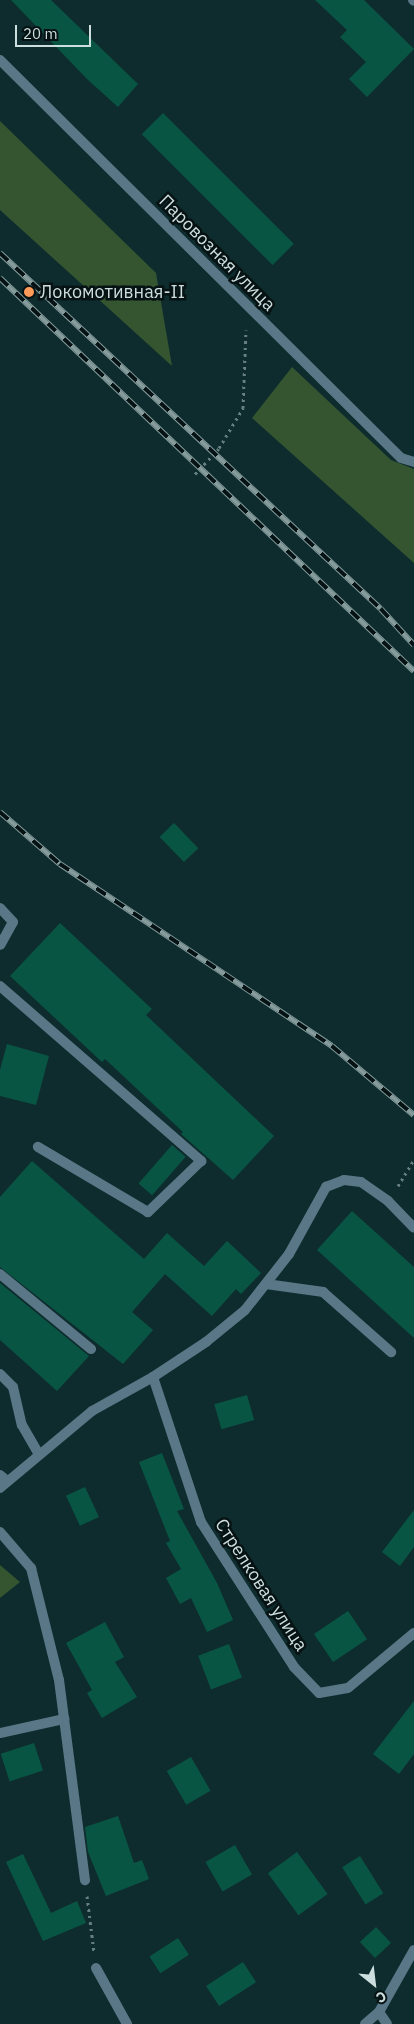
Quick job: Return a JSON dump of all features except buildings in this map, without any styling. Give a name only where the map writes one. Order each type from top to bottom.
[{"type":"street","name":"Паровозная улица","points":[[0,60],[400,458],[414,462]]},
{"type":"street","points":[[0,908],[14,922],[0,945]]},
{"type":"street","points":[[0,986],[201,1161],[148,1212],[38,1147]]},
{"type":"street","points":[[2,1481],[92,1411],[153,1377],[238,1315],[266,1284],[289,1254],[326,1187],[344,1180],[361,1182],[388,1201],[414,1228]]},
{"type":"street","points":[[0,1274],[91,1350]]},
{"type":"street","points":[[266,1284],[323,1292],[390,1352]]},
{"type":"street","points":[[0,1374],[13,1387],[22,1424],[38,1453]]},
{"type":"street","name":"Стрелковая улица","points":[[153,1377],[201,1522],[294,1667],[318,1693],[348,1688],[414,1633]]},
{"type":"street","points":[[0,1532],[31,1568],[58,1680],[85,1880]]},
{"type":"street","points":[[0,1733],[64,1719]]},
{"type":"street","points":[[365,2024],[380,2012],[414,1950]]},
{"type":"street","points":[[96,1968],[127,2024]]},
{"type":"street","points":[[380,2012],[387,2024]]},
{"type":"path","points":[[195,474],[219,448],[243,408],[247,306]]},
{"type":"path","points":[[388,1201],[414,1159]]},
{"type":"path","points":[[85,1880],[96,1968]]},
{"type":"green space","points":[[0,121],[156,273],[172,366],[0,210]]},
{"type":"green space","points":[[292,367],[391,460],[414,469],[414,563],[252,418]]},
{"type":"green space","points":[[0,1565],[20,1582],[0,1598]]},
{"type":"railway","points":[[0,253],[381,609],[414,645]]},
{"type":"railway","points":[[0,278],[414,671]]},
{"type":"railway","points":[[0,812],[60,864],[332,1046],[414,1115]]},
{"type":"place","name":"Локомотивная-II","points":[[29,292]]}]
